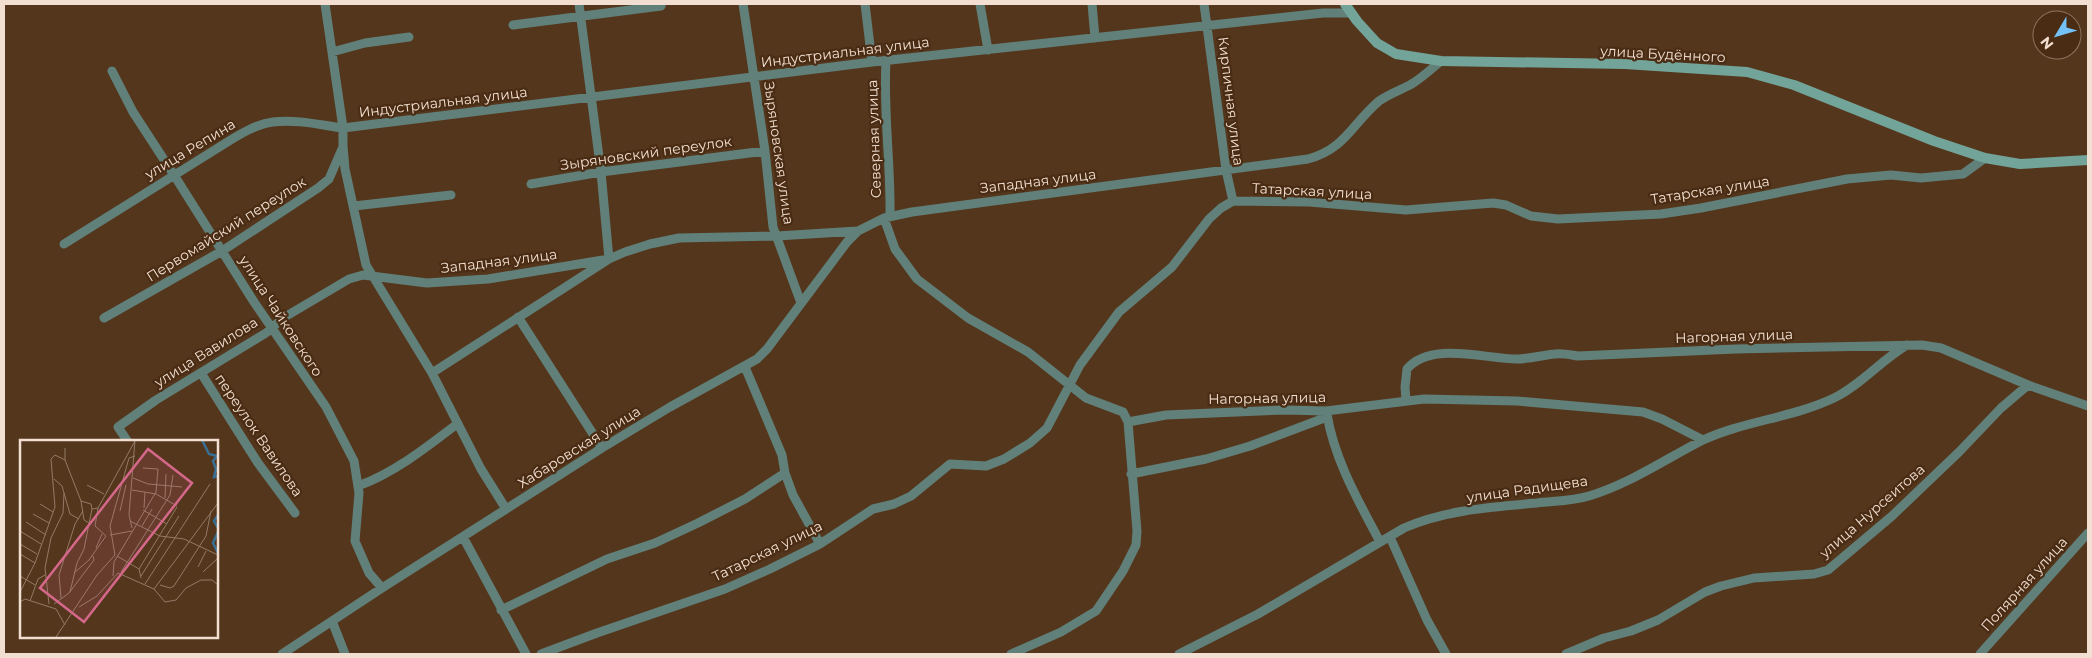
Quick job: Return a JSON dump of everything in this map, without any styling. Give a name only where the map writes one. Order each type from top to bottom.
[{"type":"street","points":[[325,4],[343,128],[345,169],[367,275],[432,373],[480,469],[506,509]]},
{"type":"street","points":[[579,4],[601,172],[609,259]]},
{"type":"street","name":"Зыряновская улица","points":[[743,4],[766,151],[771,210],[777,236],[800,303]]},
{"type":"street","name":"Северная улица","points":[[865,4],[872,62]]},
{"type":"street","points":[[980,4],[988,50]]},
{"type":"street","points":[[1092,4],[1095,38]]},
{"type":"street","name":"Кирпичная улица","points":[[1204,4],[1226,170],[1233,201]]},
{"type":"street","name":"улица Будённого","points":[[1345,4],[1377,42],[1396,54],[1441,61],[1625,64],[1747,72],[1794,85],[1934,141],[1986,158]]},
{"type":"street","points":[[514,25],[661,6]]},
{"type":"street","name":"Индустриальная улица","points":[[343,128],[886,60],[1323,13],[1351,13]]},
{"type":"street","points":[[332,52],[365,43],[409,36]]},
{"type":"street","name":"Северная улица","points":[[886,60],[886,128],[891,197],[887,217]]},
{"type":"street","name":"Западная улица","points":[[367,275],[427,283],[488,279],[609,259],[650,244],[679,238],[777,236],[858,231],[887,217],[948,206],[1308,159],[1323,155],[1335,148],[1380,101],[1391,93],[1411,84],[1441,61]]},
{"type":"street","name":"улица Чайковского","points":[[112,71],[133,112],[272,328],[326,407],[354,461],[358,486],[355,541],[369,573],[382,588]]},
{"type":"street","name":"улица Репина","points":[[64,244],[242,134],[272,122],[343,128]]},
{"type":"street","name":"Первомайский переулок","points":[[104,318],[222,251],[318,188],[329,179],[343,146]]},
{"type":"street","name":"Зыряновский переулок","points":[[531,184],[601,172],[766,151]]},
{"type":"street","points":[[1986,158],[2020,164],[2088,160]]},
{"type":"street","name":"Татарская улица","points":[[542,654],[725,589],[820,544],[873,509],[894,504],[911,496],[950,464],[986,466],[1004,459],[1030,443],[1047,428],[1080,365],[1119,312],[1172,267],[1209,219],[1221,208],[1233,201],[1308,202],[1406,210],[1493,204],[1506,205],[1530,216],[1558,219],[1661,214],[1701,208],[1847,179],[1891,175],[1921,178],[1963,174],[1986,158]]},
{"type":"street","points":[[354,206],[451,194]]},
{"type":"street","points":[[887,217],[895,249],[917,279],[968,318],[1028,352],[1086,398],[1123,412],[1128,422],[1136,515],[1136,544],[1124,571],[1096,611],[1042,642],[1011,654]]},
{"type":"street","name":"Хабаровская улица","points":[[282,654],[602,448],[670,407],[757,359],[768,349],[800,303],[847,242],[858,231]]},
{"type":"street","name":"Западная улица","points":[[432,373],[609,259]]},
{"type":"street","name":"улица Вавилова","points":[[127,440],[118,427],[156,400],[272,328],[283,318],[349,279],[367,275]]},
{"type":"street","points":[[518,318],[602,448]]},
{"type":"street","name":"улица Радищева","points":[[1179,654],[1258,614],[1390,536],[1418,522],[1445,515],[1588,497],[1622,484],[1702,440],[1833,398],[1856,384],[1895,352],[1907,345]]},
{"type":"street","name":"Нагорная улица","points":[[1406,400],[1404,387],[1407,369],[1420,358],[1432,356],[1474,354],[1517,359],[1557,354],[1578,356],[1736,349],[1922,345],[1941,348],[2028,384],[2088,406]]},
{"type":"street","points":[[744,366],[782,455],[785,473],[793,495],[820,544]]},
{"type":"street","name":"переулок Вавилова","points":[[201,373],[258,463],[295,513]]},
{"type":"street","name":"улица Нурсеитова","points":[[1566,654],[1658,620],[1705,592],[1721,586],[1754,578],[1814,574],[1828,570],[1892,516],[2001,408],[2028,384]]},
{"type":"street","name":"Нагорная улица","points":[[1128,422],[1166,415],[1284,410],[1327,414],[1406,400],[1470,399],[1643,412],[1662,419],[1702,440]]},
{"type":"street","points":[[1131,474],[1206,459],[1250,446],[1327,414],[1329,430],[1338,453],[1362,508],[1380,542]]},
{"type":"street","points":[[358,486],[372,481],[434,442],[457,424]]},
{"type":"street","points":[[501,610],[608,559],[655,543],[698,523],[745,499],[785,473]]},
{"type":"street","name":"Полярная улица","points":[[1980,654],[2088,533]]},
{"type":"street","points":[[1390,536],[1427,620],[1446,654]]},
{"type":"street","points":[[463,537],[526,654]]},
{"type":"street","points":[[332,621],[345,654]]}]
